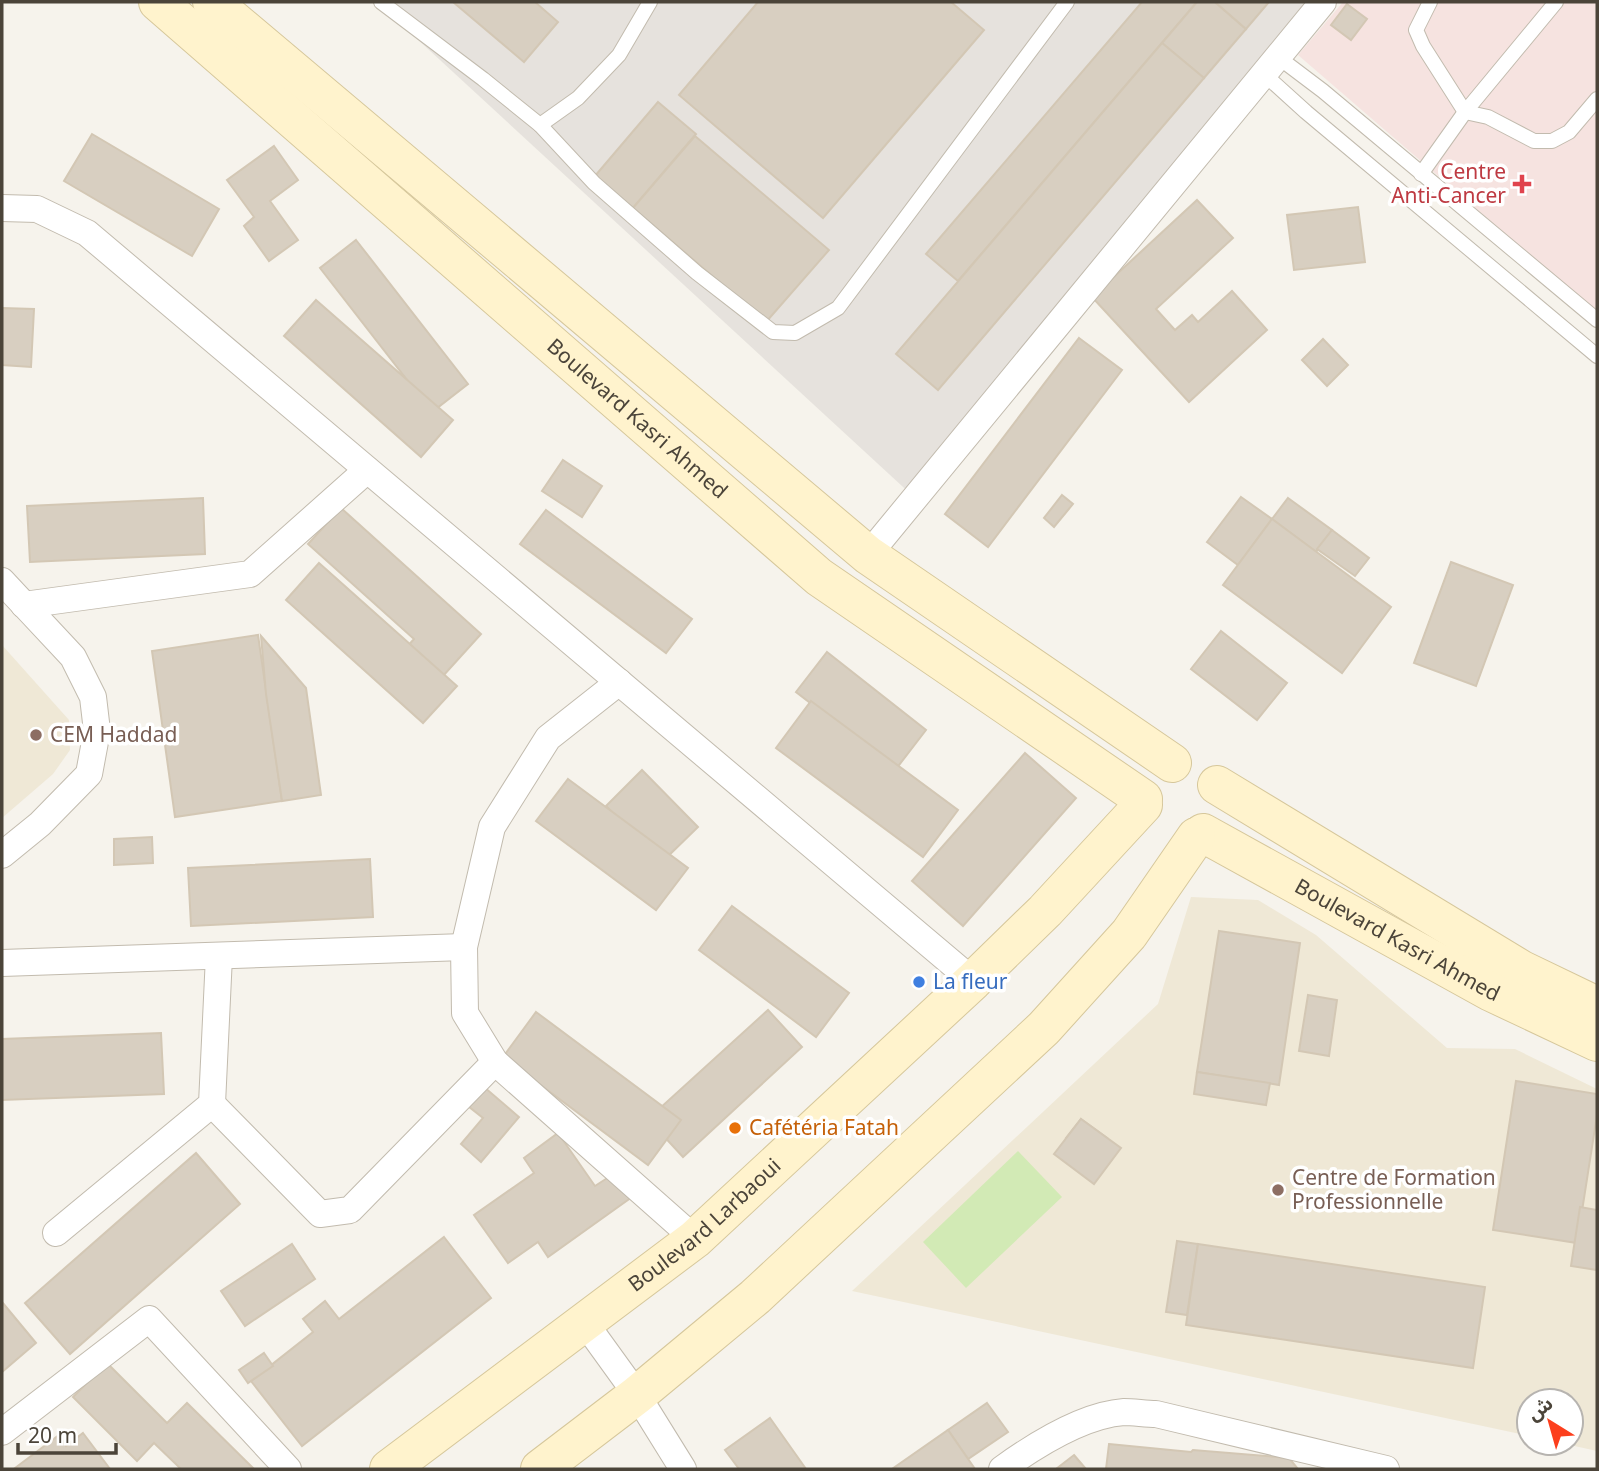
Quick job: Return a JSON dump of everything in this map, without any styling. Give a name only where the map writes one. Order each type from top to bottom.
[{"type":"main road","name":"Boulevard Kasri Ahmed","points":[[158,2],[819,577],[1143,802]]},
{"type":"main road","name":"Boulevard Kasri Ahmed","points":[[212,2],[868,555],[1172,763]]},
{"type":"main road","points":[[540,1469],[637,1395],[755,1297],[1044,1028],[1129,934],[1199,835],[1212,823],[1218,811],[1220,798],[1217,785],[1209,774],[1199,766],[1186,762],[1172,763],[1150,778],[1144,790],[1146,816],[1164,835],[1177,839],[1199,835]]},
{"type":"main road","name":"Boulevard Kasri Ahmed","points":[[1217,785],[1522,970],[1597,1006]]},
{"type":"main road","name":"Boulevard Larbaoui","points":[[389,1469],[695,1239],[1045,911],[1143,802]]},
{"type":"main road","name":"Boulevard Kasri Ahmed","points":[[1199,835],[1491,992],[1597,1042]]},
{"type":"street","points":[[868,555],[1323,2]]},
{"type":"street","points":[[2,208],[37,209],[87,233],[973,981]]},
{"type":"street","points":[[24,605],[250,574],[367,470]]},
{"type":"street","points":[[2,581],[73,657],[93,697],[97,731],[89,774],[40,824],[2,855]]},
{"type":"street","points":[[619,682],[548,738],[492,827],[464,947],[465,1013],[495,1062],[695,1239]]},
{"type":"street","points":[[2,963],[464,947]]},
{"type":"street","points":[[219,956],[212,1104],[320,1214],[350,1210],[495,1062]]},
{"type":"street","points":[[56,1233],[212,1104]]},
{"type":"street","points":[[2,1432],[149,1319],[288,1469]]},
{"type":"street","points":[[585,1323],[637,1395],[683,1469]]},
{"type":"street","points":[[1002,1469],[1026,1452],[1082,1423],[1123,1412],[1156,1414],[1386,1469]]},
{"type":"lane","points":[[381,2],[540,125],[594,183],[697,273],[773,332],[795,333],[838,307],[1067,2]]},
{"type":"lane","points":[[540,125],[578,98],[619,55],[650,2]]},
{"type":"lane","points":[[1430,2],[1416,30],[1423,46],[1465,112],[1488,117],[1534,141],[1552,141],[1569,132],[1597,99]]},
{"type":"lane","points":[[1421,174],[1465,112],[1556,2]]},
{"type":"lane","points":[[1271,66],[1322,91],[1597,320]]},
{"type":"lane","points":[[1271,66],[1306,111],[1597,356]]},
{"type":"shaded area","points":[[377,2],[1323,2],[915,498]]},
{"type":"shaded area","name":"Centre Anti-Cancer","points":[[1343,2],[1597,2],[1597,313],[1298,55]]},
{"type":"shaded area","name":"CEM Haddad","points":[[2,645],[69,720],[70,750],[53,774],[2,818]]},
{"type":"shaded area","name":"Centre de Formation Professionnelle","points":[[1191,897],[1258,900],[1316,935],[1447,1048],[1515,1049],[1597,1089],[1597,1451],[1585,1448],[1585,1387],[1515,1387],[1515,1433],[852,1291],[1158,1004]]},
{"type":"green space","points":[[1018,1151],[1062,1197],[966,1288],[923,1242]]},
{"type":"building","points":[[453,2],[535,2],[558,22],[524,62]]},
{"type":"building","points":[[758,2],[951,2],[984,30],[823,218],[679,95]]},
{"type":"building","points":[[1142,2],[1197,2],[958,281],[926,254]]},
{"type":"building","points":[[1197,2],[1215,2],[1246,29],[1204,78],[1162,43]]},
{"type":"building","points":[[1215,2],[1269,2],[1246,29]]},
{"type":"building","points":[[1347,4],[1367,19],[1351,40],[1331,25]]},
{"type":"building","points":[[1162,43],[1204,78],[938,390],[896,354]]},
{"type":"building","points":[[658,102],[696,134],[633,208],[595,176]]},
{"type":"building","points":[[92,134],[219,209],[192,256],[64,181]]},
{"type":"building","points":[[695,136],[829,250],[766,322],[633,208]]},
{"type":"building","points":[[274,146],[298,180],[270,201],[298,240],[269,261],[244,226],[254,217],[227,180]]},
{"type":"building","points":[[1197,200],[1233,238],[1156,309],[1175,330],[1192,315],[1198,322],[1232,291],[1267,330],[1189,402],[1092,297]]},
{"type":"building","points":[[1358,207],[1365,262],[1294,270],[1287,215]]},
{"type":"building","points":[[356,240],[468,384],[432,412],[320,268]]},
{"type":"building","points":[[316,300],[453,420],[421,457],[284,336]]},
{"type":"building","points":[[2,308],[34,309],[31,367],[2,365]]},
{"type":"building","points":[[1079,338],[1122,370],[988,547],[945,514]]},
{"type":"building","points":[[1323,339],[1348,365],[1327,386],[1302,360]]},
{"type":"building","points":[[563,460],[602,486],[582,517],[542,491]]},
{"type":"building","points":[[1062,495],[1073,504],[1054,527],[1044,518]]},
{"type":"building","points":[[1241,497],[1272,519],[1238,565],[1207,542]]},
{"type":"building","points":[[203,498],[205,554],[30,562],[27,506]]},
{"type":"building","points":[[1288,498],[1332,530],[1316,552],[1272,519]]},
{"type":"building","points":[[341,508],[481,634],[433,687],[399,656],[414,639],[308,544]]},
{"type":"building","points":[[546,510],[692,619],[666,653],[520,544]]},
{"type":"building","points":[[1272,519],[1391,607],[1342,673],[1223,585]]},
{"type":"building","points":[[1332,530],[1369,558],[1355,576],[1317,549]]},
{"type":"building","points":[[1451,562],[1513,585],[1476,686],[1414,663]]},
{"type":"building","points":[[319,563],[457,686],[423,723],[286,600]]},
{"type":"building","points":[[1221,631],[1287,683],[1257,720],[1191,669]]},
{"type":"building","points":[[258,635],[282,801],[175,817],[152,651]]},
{"type":"building","points":[[261,636],[306,688],[321,795],[282,801],[266,694]]},
{"type":"building","points":[[827,652],[926,730],[896,769],[796,692]]},
{"type":"building","points":[[811,701],[958,810],[923,857],[776,748]]},
{"type":"building","points":[[1025,753],[1076,798],[963,926],[912,881]]},
{"type":"building","points":[[642,770],[698,827],[662,862],[606,806]]},
{"type":"building","points":[[568,779],[688,868],[656,910],[536,821]]},
{"type":"building","points":[[152,837],[153,863],[114,865],[114,839]]},
{"type":"building","points":[[370,859],[373,917],[191,926],[188,868]]},
{"type":"building","points":[[732,906],[849,993],[816,1037],[699,950]]},
{"type":"building","points":[[1219,931],[1300,943],[1279,1085],[1197,1072]]},
{"type":"building","points":[[1308,995],[1337,1000],[1329,1056],[1299,1051]]},
{"type":"building","points":[[768,1010],[802,1047],[683,1157],[648,1119]]},
{"type":"building","points":[[536,1012],[681,1120],[648,1165],[503,1057]]},
{"type":"building","points":[[161,1033],[164,1094],[2,1100],[2,1039]]},
{"type":"building","points":[[1197,1072],[1270,1083],[1266,1105],[1194,1094]]},
{"type":"building","points":[[1516,1081],[1597,1094],[1597,1115],[1577,1243],[1493,1230]]},
{"type":"building","points":[[484,1087],[519,1117],[481,1162],[461,1144],[483,1118],[468,1106]]},
{"type":"building","points":[[1081,1119],[1107,1138],[1092,1158],[1066,1138]]},
{"type":"building","points":[[1081,1119],[1121,1148],[1094,1184],[1054,1154]]},
{"type":"building","points":[[558,1133],[595,1186],[615,1173],[632,1197],[548,1257],[538,1242],[508,1263],[474,1215],[534,1173],[524,1158]]},
{"type":"building","points":[[196,1153],[240,1204],[70,1354],[25,1303]]},
{"type":"building","points":[[1580,1207],[1597,1210],[1597,1270],[1571,1266]]},
{"type":"building","points":[[444,1237],[491,1298],[302,1446],[251,1381],[313,1332],[303,1319],[325,1301],[339,1319]]},
{"type":"building","points":[[1177,1241],[1198,1244],[1187,1315],[1166,1312]]},
{"type":"building","points":[[292,1244],[315,1279],[245,1326],[221,1291]]},
{"type":"building","points":[[1198,1244],[1485,1287],[1473,1368],[1186,1325]]},
{"type":"building","points":[[2,1302],[36,1343],[2,1372]]},
{"type":"building","points":[[264,1353],[273,1366],[248,1383],[239,1370]]},
{"type":"building","points":[[107,1363],[167,1423],[187,1403],[254,1469],[181,1469],[154,1443],[137,1461],[73,1397]]},
{"type":"building","points":[[987,1403],[1008,1432],[968,1459],[948,1430]]},
{"type":"building","points":[[770,1418],[806,1469],[739,1469],[725,1450]]},
{"type":"building","points":[[948,1430],[975,1469],[892,1469]]},
{"type":"building","points":[[83,1433],[110,1469],[15,1468],[59,1435],[66,1446]]},
{"type":"building","points":[[1109,1444],[1289,1458],[1298,1469],[1106,1469]]},
{"type":"building","points":[[1074,1455],[1086,1469],[1056,1469]]},
{"type":"place","name":"Centre Anti-Cancer","points":[[1522,184]]},
{"type":"place","name":"CEM Haddad","points":[[36,735]]},
{"type":"place","name":"La fleur","points":[[919,982]]},
{"type":"place","name":"Cafétéria Fatah","points":[[735,1128]]},
{"type":"place","name":"Centre de Formation Professionnelle","points":[[1278,1190]]}]
